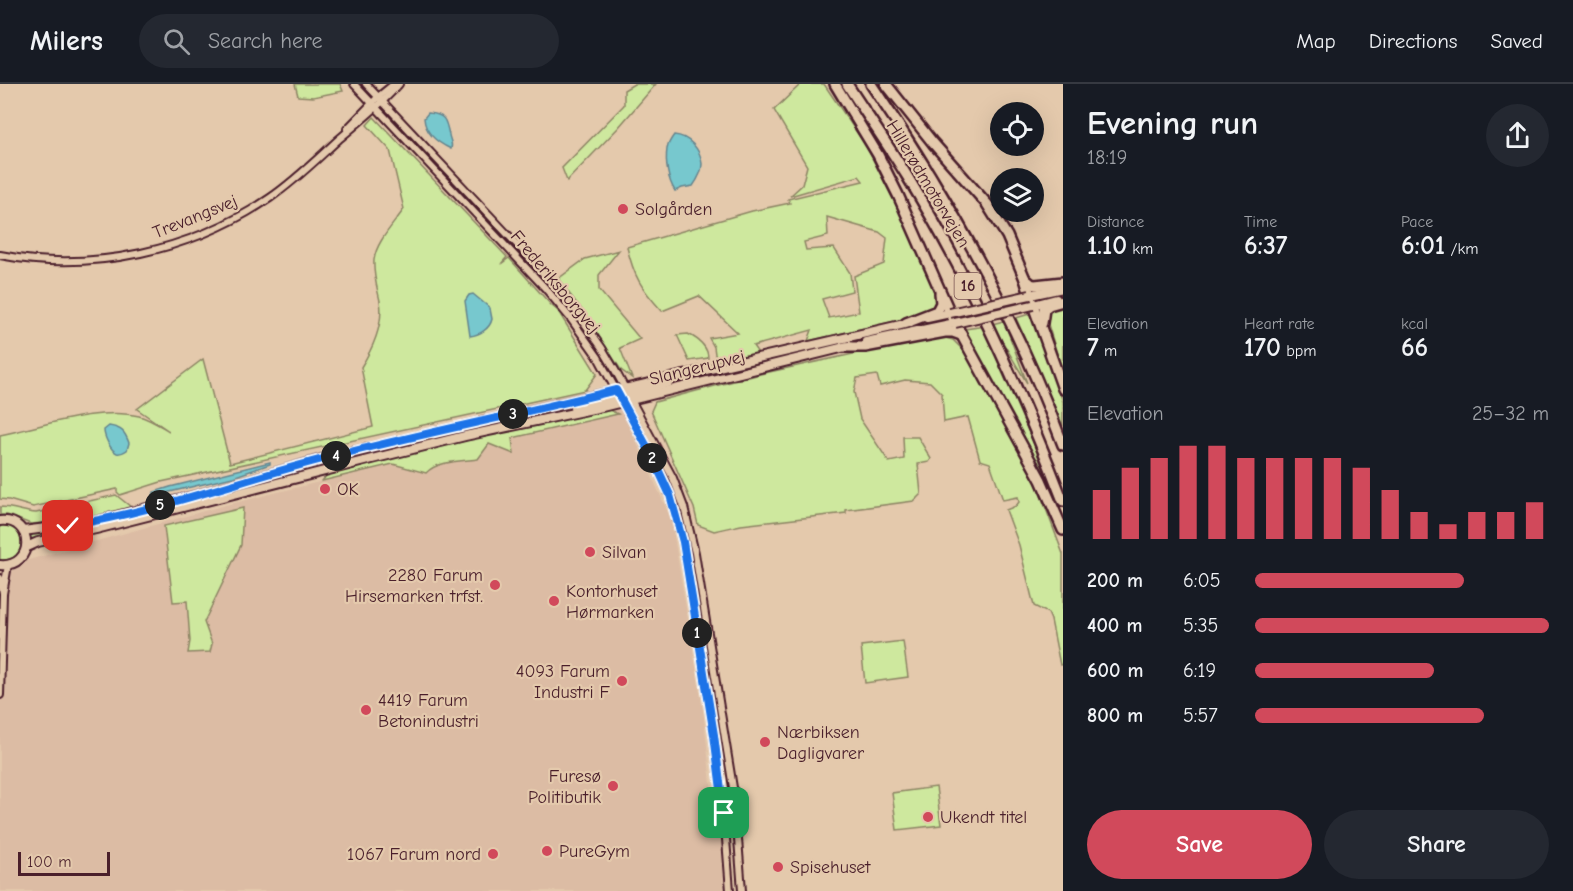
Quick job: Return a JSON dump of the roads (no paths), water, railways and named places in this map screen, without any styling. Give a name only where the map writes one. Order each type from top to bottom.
[{"type":"highway","points":[[835,84],[878,155],[950,313]]},
{"type":"highway","name":"Hillerødmotorvejen","points":[[846,84],[907,175],[947,245],[1009,370],[1041,442],[1063,501]]},
{"type":"highway","name":"Hillerødmotorvejen","points":[[871,84],[923,164],[981,265],[1023,351],[1063,445]]},
{"type":"highway","points":[[886,84],[987,204],[1007,236],[1025,279],[1063,389]]},
{"type":"highway","points":[[1025,279],[1035,285],[1063,282]]},
{"type":"highway","points":[[906,323],[937,311],[941,303],[940,291]]},
{"type":"highway","points":[[1043,329],[1044,309],[1063,299]]},
{"type":"highway","points":[[955,323],[1041,480],[1063,530]]},
{"type":"highway","points":[[845,347],[865,347],[948,332],[962,335]]},
{"type":"main road","points":[[1031,300],[1063,288]]},
{"type":"main road","points":[[1031,300],[1063,299]]},
{"type":"main road","name":"Slangerupvej","points":[[27,547],[38,542],[532,422],[697,372],[950,313],[1031,300]]},
{"type":"main road","name":"Slangerupvej","points":[[23,531],[93,522],[322,459],[955,323],[1031,300]]},
{"type":"main road","points":[[950,313],[955,323]]},
{"type":"main road","points":[[0,521],[13,523],[26,536],[27,547],[20,559],[4,565]]},
{"type":"street","name":"Frederiksborgvej","points":[[354,84],[560,305],[624,395],[673,478],[693,539],[735,800],[742,891]]},
{"type":"street","name":"Frederiksborgvej","points":[[366,84],[576,311],[602,348],[670,495],[683,542],[714,735],[724,813],[730,891]]},
{"type":"street","points":[[381,99],[394,84]]},
{"type":"street","points":[[381,99],[399,84]]},
{"type":"street","name":"Trevangsvej","points":[[0,255],[33,260],[84,261],[115,258],[175,245],[207,233],[254,209],[288,185],[381,99]]},
{"type":"street","points":[[0,696],[4,565]]},
{"type":"street","points":[[0,578],[3,594]]},
{"type":"water","points":[[428,113],[444,119],[452,144],[451,149],[437,141],[430,133],[424,118]]},
{"type":"water","points":[[674,135],[693,144],[702,164],[693,186],[675,191],[669,177],[666,160],[667,147]]},
{"type":"water","points":[[473,294],[490,308],[492,319],[484,331],[470,336],[465,301],[469,295]]},
{"type":"water","points":[[109,426],[120,429],[124,433],[129,443],[127,450],[118,453],[112,449],[104,433]]},
{"type":"water","points":[[270,462],[270,464],[233,477],[153,496],[154,492],[170,487]]},
{"type":"place","name":"Solgården","points":[[623,209]]},
{"type":"place","name":"OK","points":[[325,489]]},
{"type":"place","name":"Silvan","points":[[590,552]]},
{"type":"place","name":"2280 Farum Hirsemarken trfst.","points":[[495,585]]},
{"type":"place","name":"Kontorhuset Hørmarken","points":[[554,601]]},
{"type":"place","name":"4093 Farum Industri F","points":[[622,681]]},
{"type":"place","name":"4419 Farum Betonindustri","points":[[366,710]]},
{"type":"place","name":"Nærbiksen Dagligvarer","points":[[765,742]]},
{"type":"place","name":"Furesø Politibutik","points":[[613,786]]},
{"type":"place","name":"Ukendt titel","points":[[928,817]]},
{"type":"place","name":"PureGym","points":[[547,851]]},
{"type":"place","name":"1067 Farum nord","points":[[493,854]]},
{"type":"place","name":"Spisehuset","points":[[778,867]]}]
